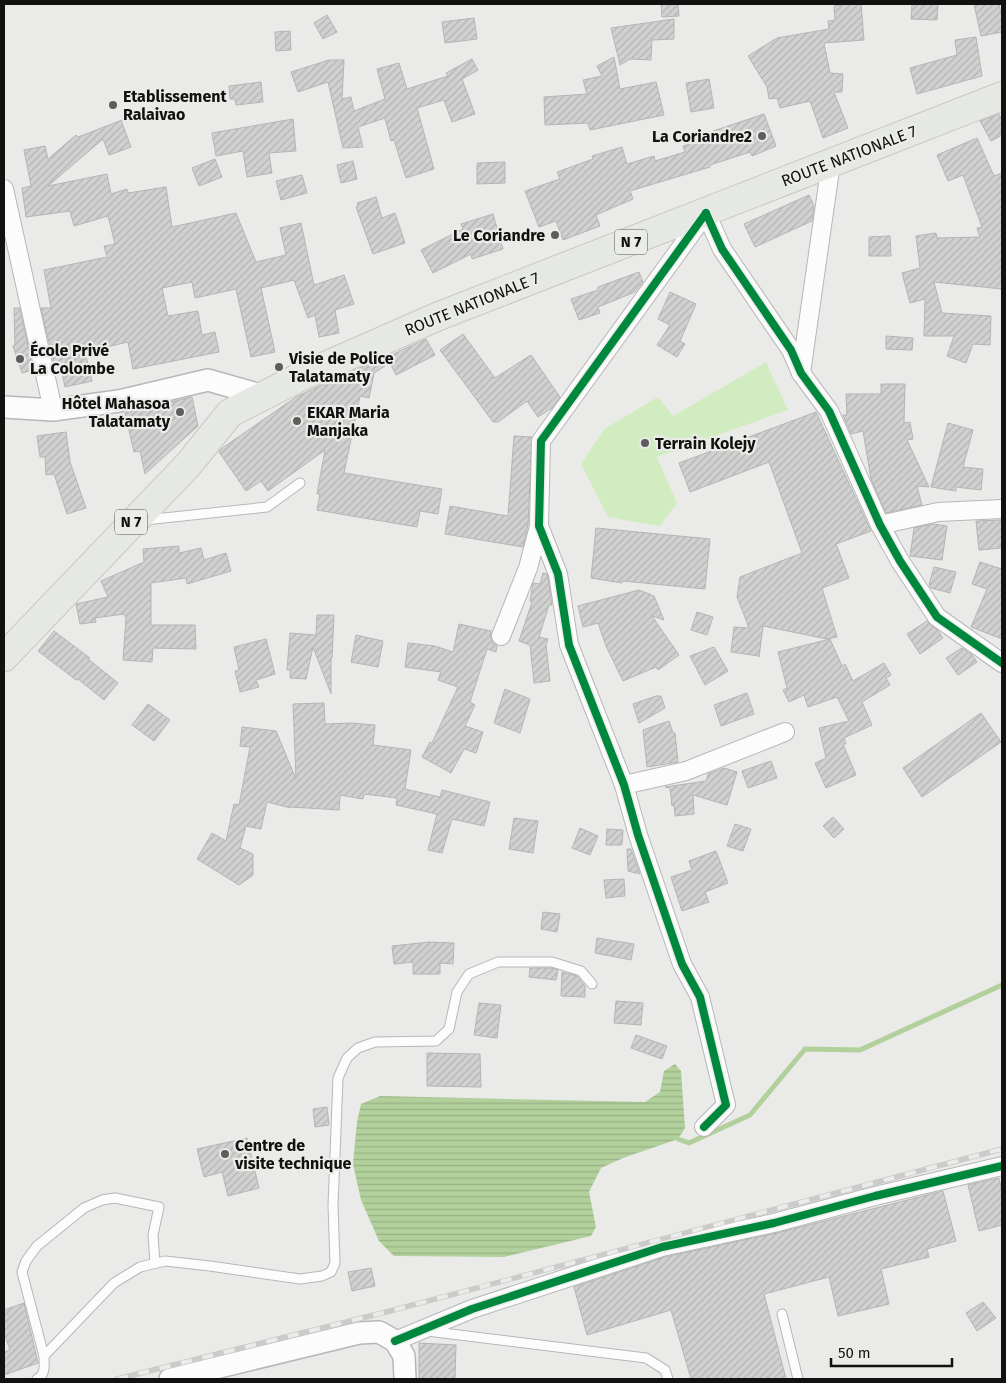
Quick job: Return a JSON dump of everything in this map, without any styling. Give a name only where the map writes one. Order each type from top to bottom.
[{"type":"main road","name":"ROUTE NATIONALE 7","points":[[4,657],[132,521],[188,465],[230,413],[300,376],[439,316],[1002,96]]},
{"type":"street","points":[[801,373],[831,163]]},
{"type":"street","points":[[4,189],[52,410]]},
{"type":"street","points":[[706,213],[722,249],[791,350],[801,373],[829,411],[880,525],[900,561],[937,617],[1002,663]]},
{"type":"street","points":[[501,636],[528,568],[539,526],[542,441],[706,213]]},
{"type":"street","points":[[4,407],[52,410],[119,401],[208,380],[264,396]]},
{"type":"street","points":[[880,525],[938,512],[1002,510]]},
{"type":"street","points":[[539,526],[558,574],[569,645],[624,786],[638,835],[682,964],[700,997],[726,1105],[704,1126]]},
{"type":"street","points":[[624,786],[686,771],[785,732]]},
{"type":"street","points":[[395,1341],[472,1308],[662,1247],[774,1223],[875,1196],[1002,1166]]},
{"type":"street","points":[[170,1379],[359,1333],[380,1332],[395,1341],[404,1356],[405,1379]]},
{"type":"lane","points":[[132,521],[267,507],[300,483]]},
{"type":"lane","points":[[44,1356],[114,1283],[140,1267],[165,1261],[300,1279],[322,1276],[331,1272],[335,1263],[333,1206],[338,1078],[347,1058],[358,1048],[375,1042],[436,1041],[449,1029],[457,992],[469,974],[498,962],[552,962],[580,971],[592,984]]},
{"type":"lane","points":[[37,1379],[40,1378],[45,1369],[44,1356],[22,1272],[26,1261],[37,1246],[84,1208],[102,1200],[115,1198],[159,1207],[153,1235],[155,1263]]},
{"type":"lane","points":[[782,1314],[798,1379]]},
{"type":"lane","points":[[420,1330],[646,1358],[665,1370],[668,1379]]},
{"type":"shaded area","name":"Terrain Kolejy","points":[[766,362],[788,410],[657,457],[677,503],[660,526],[608,517],[581,464],[604,429],[658,397],[673,416]]},
{"type":"shaded area","points":[[675,1064],[681,1071],[685,1128],[678,1139],[623,1158],[601,1168],[589,1192],[596,1227],[591,1236],[504,1257],[394,1256],[379,1241],[361,1200],[353,1164],[357,1122],[361,1104],[380,1096],[645,1102],[660,1092],[664,1071]]},
{"type":"building","points":[[661,4],[678,4],[679,16],[662,17]]},
{"type":"building","points":[[861,4],[864,40],[824,43],[830,73],[843,74],[842,92],[834,92],[848,128],[823,138],[810,101],[780,108],[777,98],[769,99],[767,87],[748,56],[777,38],[829,29],[828,21],[835,20],[834,6]]},
{"type":"building","points":[[912,4],[938,4],[937,20],[911,19]]},
{"type":"building","points":[[974,4],[999,4],[1002,32],[981,36]]},
{"type":"building","points":[[327,15],[337,32],[323,39],[314,23]]},
{"type":"building","points":[[474,18],[477,39],[445,43],[442,22]]},
{"type":"building","points":[[674,19],[674,39],[652,40],[651,60],[630,59],[620,65],[611,28]]},
{"type":"building","points":[[290,31],[291,50],[276,51],[275,32]]},
{"type":"building","points":[[976,37],[982,76],[917,94],[910,68],[957,55],[955,40]]},
{"type":"building","points":[[614,57],[620,89],[656,82],[664,115],[590,130],[588,123],[545,125],[544,97],[587,94],[583,80],[602,76],[597,66]]},
{"type":"building","points":[[472,59],[478,70],[462,79],[475,114],[452,122],[444,100],[417,108],[434,169],[406,178],[394,140],[391,141],[385,118],[358,127],[363,147],[343,148],[328,82],[298,92],[291,72],[329,60],[344,60],[342,99],[351,97],[354,111],[385,99],[377,69],[399,63],[407,89],[448,76],[446,73]]},
{"type":"building","points":[[709,79],[714,108],[691,112],[686,83]]},
{"type":"building","points":[[261,82],[263,102],[236,105],[235,99],[230,99],[229,86]]},
{"type":"building","points":[[764,114],[776,146],[752,156],[750,152],[710,165],[710,167],[630,191],[633,199],[596,215],[600,226],[563,240],[556,221],[539,227],[525,191],[560,179],[557,172],[593,159],[592,156],[622,147],[627,164],[654,156],[655,161],[685,152],[683,146],[709,138],[707,133]]},
{"type":"building","points":[[999,114],[1002,120],[1002,135],[991,141],[980,121]]},
{"type":"building","points":[[293,119],[296,151],[269,153],[272,173],[247,177],[243,151],[216,156],[212,133]]},
{"type":"building","points":[[122,120],[131,147],[109,155],[103,139],[48,186],[107,174],[111,194],[127,189],[128,193],[166,187],[172,227],[236,213],[256,262],[286,255],[280,228],[301,223],[314,285],[344,275],[354,304],[335,310],[339,333],[319,337],[315,315],[308,318],[294,280],[261,288],[275,352],[251,357],[236,289],[195,298],[192,282],[162,288],[168,316],[198,311],[202,335],[215,332],[219,352],[133,369],[128,342],[85,352],[92,381],[65,387],[60,362],[54,364],[41,308],[51,308],[44,270],[107,257],[104,246],[115,244],[108,216],[74,226],[70,211],[26,217],[22,188],[31,186],[24,150],[45,146],[48,159],[76,135],[78,137]]},
{"type":"building","points":[[977,138],[994,176],[1002,173],[1002,289],[934,282],[942,313],[991,316],[990,345],[973,344],[966,363],[947,356],[954,336],[924,336],[925,299],[910,303],[902,273],[920,268],[916,236],[936,233],[937,238],[980,237],[977,228],[982,227],[963,175],[948,181],[937,155]]},
{"type":"building","points":[[215,159],[222,177],[199,186],[192,168]]},
{"type":"building","points":[[353,161],[357,179],[341,183],[337,165]]},
{"type":"building","points":[[505,162],[505,183],[477,184],[477,163]]},
{"type":"building","points":[[302,175],[307,193],[281,200],[276,181]]},
{"type":"building","points":[[809,195],[814,206],[812,221],[755,247],[744,224]]},
{"type":"building","points":[[376,197],[382,218],[395,213],[405,243],[373,254],[356,207],[358,207],[357,203]]},
{"type":"building","points":[[493,214],[503,249],[472,259],[471,254],[433,273],[421,250],[463,229],[461,224]]},
{"type":"building","points":[[890,236],[891,256],[869,256],[869,237]]},
{"type":"building","points":[[639,272],[643,282],[635,292],[598,307],[600,313],[579,320],[571,299],[598,290],[598,287]]},
{"type":"building","points":[[670,292],[696,304],[680,341],[685,344],[677,357],[657,345],[670,325],[658,319]]},
{"type":"building","points":[[14,308],[20,308],[33,370],[22,373],[13,346],[15,345]]},
{"type":"building","points":[[463,334],[495,378],[531,355],[560,397],[552,408],[538,417],[527,401],[498,422],[493,422],[440,350]]},
{"type":"building","points":[[886,336],[913,338],[912,350],[886,349]]},
{"type":"building","points":[[426,339],[435,355],[396,375],[387,357]]},
{"type":"building","points":[[380,359],[385,366],[374,373],[369,398],[360,396],[344,473],[442,489],[438,514],[420,511],[417,527],[317,510],[320,494],[317,494],[325,450],[268,491],[261,481],[246,491],[219,452],[221,449],[296,397],[330,381],[332,384],[351,372]]},
{"type":"building","points":[[881,384],[905,384],[904,423],[910,422],[913,439],[907,440],[929,487],[917,486],[922,505],[886,513],[871,479],[863,431],[851,434],[843,415],[847,415],[846,394],[881,394]]},
{"type":"building","points":[[192,397],[198,426],[145,474],[140,451],[134,452],[125,413]]},
{"type":"building","points":[[816,412],[871,531],[836,544],[849,578],[822,588],[837,637],[827,639],[763,626],[759,657],[731,652],[734,627],[749,628],[737,597],[740,577],[802,553],[769,462],[690,492],[679,463]]},
{"type":"building","points":[[948,423],[973,430],[963,467],[983,469],[981,490],[956,487],[956,491],[931,487]]},
{"type":"building","points":[[66,432],[70,462],[86,508],[67,514],[54,474],[46,475],[45,457],[40,457],[37,436]]},
{"type":"building","points":[[514,436],[532,437],[528,525],[523,547],[445,534],[450,506],[508,516]]},
{"type":"building","points":[[1002,520],[1002,548],[979,550],[976,521]]},
{"type":"building","points":[[933,524],[947,526],[942,560],[910,556],[914,528]]},
{"type":"building","points":[[596,528],[710,539],[705,589],[623,581],[622,583],[591,578]]},
{"type":"building","points":[[179,546],[179,553],[201,548],[204,560],[226,553],[231,571],[187,584],[186,578],[151,583],[151,625],[195,625],[196,649],[153,648],[152,662],[123,660],[126,618],[124,614],[95,618],[96,622],[80,624],[76,604],[108,597],[101,581],[144,562],[143,549]]},
{"type":"building","points":[[980,562],[1002,569],[1002,639],[971,627],[987,589],[972,584]]},
{"type":"building","points":[[934,567],[956,572],[950,593],[931,588],[929,585]]},
{"type":"building","points":[[543,573],[547,574],[548,577],[552,605],[549,605],[539,637],[548,639],[546,645],[550,681],[534,683],[530,645],[519,641],[532,602],[530,601],[533,583],[540,584]]},
{"type":"building","points":[[639,590],[654,596],[664,620],[652,616],[679,655],[658,670],[656,667],[623,681],[606,646],[598,623],[583,627],[578,606]]},
{"type":"building","points":[[697,612],[713,617],[707,635],[691,630]]},
{"type":"building","points":[[317,615],[334,615],[331,694],[313,647],[306,679],[290,678],[290,670],[287,670],[290,633],[316,635]]},
{"type":"building","points":[[927,621],[943,638],[920,654],[907,634]]},
{"type":"building","points":[[459,624],[491,631],[493,643],[497,646],[496,652],[487,649],[470,702],[475,705],[465,726],[483,732],[476,753],[464,749],[451,773],[422,757],[430,742],[432,743],[458,687],[438,680],[441,672],[405,667],[408,643],[435,646],[453,652]]},
{"type":"building","points":[[54,631],[90,658],[87,658],[118,683],[104,700],[38,651]]},
{"type":"building","points":[[356,635],[383,641],[378,667],[351,662]]},
{"type":"building","points":[[266,639],[275,674],[256,680],[259,687],[240,692],[235,671],[239,670],[234,647]]},
{"type":"building","points":[[830,639],[842,666],[845,664],[853,681],[884,663],[891,675],[886,678],[890,685],[862,702],[872,725],[844,738],[846,744],[843,744],[856,775],[826,788],[815,763],[826,758],[819,728],[849,721],[837,697],[808,707],[804,695],[789,702],[783,690],[787,688],[778,652]]},
{"type":"building","points":[[714,647],[728,671],[705,685],[690,656]]},
{"type":"building","points":[[962,648],[972,655],[977,662],[958,675],[946,658]]},
{"type":"building","points":[[505,689],[530,699],[520,733],[494,723]]},
{"type":"building","points":[[747,693],[754,714],[721,726],[714,705]]},
{"type":"building","points":[[661,696],[665,708],[639,723],[633,704]]},
{"type":"building","points":[[324,703],[325,724],[351,723],[375,725],[373,745],[411,750],[405,789],[440,797],[442,790],[490,802],[484,826],[452,819],[442,853],[428,850],[437,814],[396,805],[397,798],[364,794],[363,799],[340,795],[339,810],[291,808],[267,802],[261,829],[246,826],[240,848],[253,854],[253,875],[239,885],[197,859],[212,833],[226,841],[234,804],[239,805],[250,747],[240,746],[242,727],[276,731],[296,779],[293,704]]},
{"type":"building","points":[[148,704],[170,720],[154,741],[132,725]]},
{"type":"building","points":[[981,713],[1001,742],[922,797],[903,768]]},
{"type":"building","points":[[669,721],[673,733],[675,733],[678,762],[647,767],[643,730]]},
{"type":"building","points":[[771,761],[777,778],[748,788],[742,771]]},
{"type":"building","points":[[724,768],[737,772],[727,805],[693,795],[694,814],[675,816],[670,788],[665,787],[706,781],[708,774]]},
{"type":"building","points":[[833,817],[844,829],[834,838],[823,826]]},
{"type":"building","points":[[514,818],[538,821],[533,853],[509,849]]},
{"type":"building","points":[[735,824],[751,829],[743,851],[727,846]]},
{"type":"building","points":[[580,828],[598,836],[590,855],[572,848]]},
{"type":"building","points":[[607,829],[623,830],[622,845],[606,845]]},
{"type":"building","points":[[627,849],[631,849],[640,874],[628,871]]},
{"type":"building","points":[[716,851],[728,883],[705,892],[709,902],[682,911],[671,877],[692,870],[689,861]]},
{"type":"building","points":[[624,879],[625,896],[606,898],[604,880]]},
{"type":"building","points":[[543,912],[560,914],[557,932],[541,929]]},
{"type":"building","points":[[597,938],[634,944],[631,960],[595,953]]},
{"type":"building","points":[[429,942],[454,943],[453,964],[440,963],[440,974],[413,974],[413,962],[394,964],[392,946]]},
{"type":"building","points":[[530,968],[558,970],[556,980],[529,977]]},
{"type":"building","points":[[562,972],[577,976],[585,986],[585,997],[561,996]]},
{"type":"building","points":[[616,1001],[643,1003],[641,1025],[614,1023]]},
{"type":"building","points":[[479,1003],[501,1005],[497,1038],[474,1035]]},
{"type":"building","points":[[636,1035],[667,1046],[662,1059],[631,1048]]},
{"type":"building","points":[[427,1053],[480,1054],[481,1087],[427,1086]]},
{"type":"building","points":[[327,1107],[329,1125],[315,1127],[313,1109]]},
{"type":"building","points":[[247,1138],[259,1188],[228,1196],[222,1172],[204,1177],[197,1149]]},
{"type":"building","points":[[999,1178],[1002,1191],[1002,1225],[979,1231],[968,1185]]},
{"type":"building","points":[[943,1191],[956,1241],[927,1249],[929,1257],[881,1269],[889,1304],[838,1316],[829,1277],[764,1294],[786,1379],[691,1379],[671,1310],[587,1335],[574,1287],[665,1257],[777,1233]]},
{"type":"building","points":[[371,1268],[375,1286],[352,1291],[348,1272]]},
{"type":"building","points":[[983,1302],[996,1318],[977,1331],[966,1313]]},
{"type":"building","points":[[24,1303],[38,1363],[4,1375],[4,1352],[10,1350],[4,1333],[4,1310]]},
{"type":"building","points":[[419,1343],[456,1345],[455,1379],[419,1379]]},
{"type":"waterway","points":[[678,1139],[689,1143],[750,1115],[805,1049],[860,1050],[1002,985]]},
{"type":"railway","points":[[117,1379],[390,1311],[1002,1149]]},
{"type":"cycle path","points":[[706,213],[722,249],[791,350],[801,373],[829,411],[880,525],[900,561],[937,617],[1002,663]]},
{"type":"cycle path","points":[[704,1127],[726,1105],[700,997],[682,964],[638,835],[624,785],[569,645],[558,574],[539,526],[541,441],[706,213]]},
{"type":"cycle path","points":[[395,1341],[472,1309],[662,1247],[774,1223],[875,1196],[1002,1166]]},
{"type":"place","name":"Etablissement Ralaivao","points":[[113,105]]},
{"type":"place","name":"La Coriandre2","points":[[762,136]]},
{"type":"place","name":"Le Coriandre","points":[[555,235]]},
{"type":"place","name":"École Privé La Colombe","points":[[20,359]]},
{"type":"place","name":"Visie de Police Talatamaty","points":[[279,367]]},
{"type":"place","name":"Hôtel Mahasoa Talatamaty","points":[[180,412]]},
{"type":"place","name":"EKAR Maria Manjaka","points":[[297,421]]},
{"type":"place","name":"Terrain Kolejy","points":[[645,443]]},
{"type":"place","name":"Centre de visite technique","points":[[225,1154]]}]
